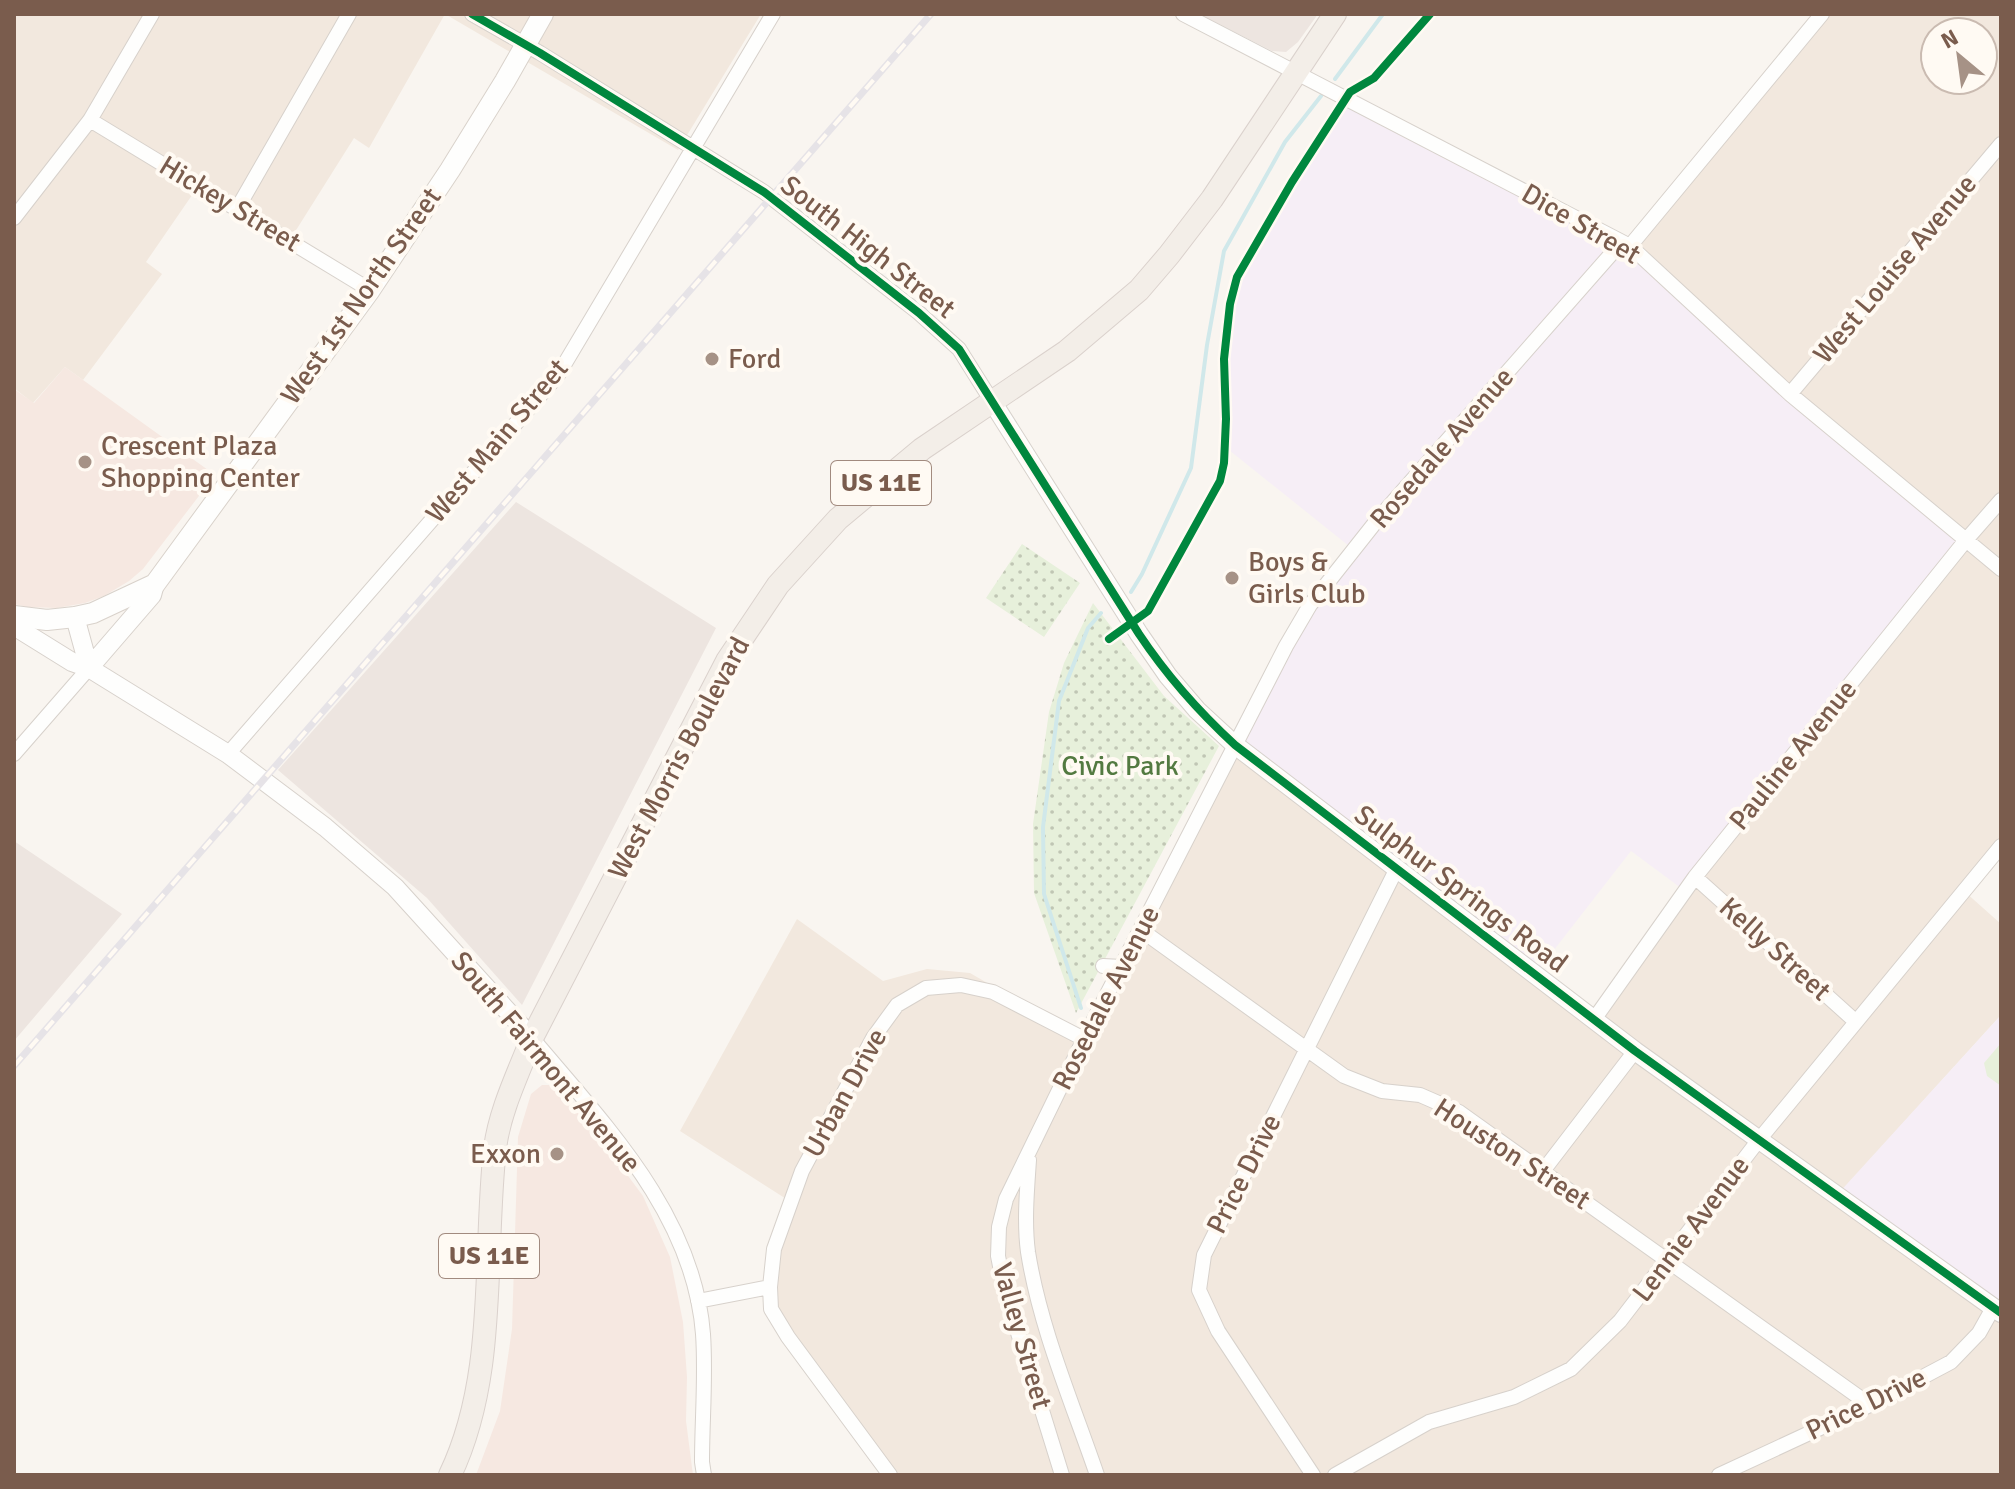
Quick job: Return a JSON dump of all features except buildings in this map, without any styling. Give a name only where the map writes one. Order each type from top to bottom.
[{"type":"main road","name":"West 1st North Street","points":[[155,584],[370,290],[450,170],[543,14]]},
{"type":"main road","name":"West Morris Boulevard","points":[[450,1475],[464,1447],[481,1368],[495,1146],[505,1103],[532,1038],[727,661],[778,585],[850,509],[922,449],[1067,351],[1139,290],[1198,218],[1335,14]]},
{"type":"main road","points":[[17,618],[75,617],[93,613],[155,584]]},
{"type":"street","points":[[14,218],[90,120],[152,14]]},
{"type":"street","points":[[237,209],[349,14]]},
{"type":"street","name":"South High Street","points":[[472,14],[526,44],[764,192],[919,313],[959,349],[993,403]]},
{"type":"street","name":"West Main Street","points":[[228,754],[558,375],[773,14]]},
{"type":"street","name":"Dice Street","points":[[1183,14],[1630,246],[1790,394],[2001,569]]},
{"type":"street","name":"Rosedale Avenue","points":[[1030,1152],[1084,1039],[1310,605],[1378,519],[1613,252],[1630,246],[1822,14]]},
{"type":"street","name":"Hickey Street","points":[[90,120],[370,290]]},
{"type":"street","name":"West Louise Avenue","points":[[1790,394],[2001,144]]},
{"type":"street","name":"Sulphur Springs Road","points":[[993,403],[1160,666],[1197,710],[1235,745],[1635,1051],[1997,1311]]},
{"type":"street","name":"Pauline Avenue","points":[[1595,1018],[1695,877],[2001,500]]},
{"type":"street","name":"West 1st North Street","points":[[14,754],[152,595],[155,584]]},
{"type":"street","points":[[75,617],[89,668]]},
{"type":"street","name":"South Fairmont Avenue","points":[[17,618],[72,662],[89,668],[228,754],[325,827],[395,887],[532,1038],[644,1177],[680,1240],[698,1301],[703,1334],[704,1475]]},
{"type":"street","name":"Lennie Avenue","points":[[1335,1475],[1429,1422],[1514,1397],[1571,1369],[1620,1321],[1758,1141],[2001,846]]},
{"type":"street","name":"Price Drive","points":[[1313,1475],[1218,1331],[1199,1290],[1204,1255],[1397,868]]},
{"type":"street","name":"Kelly Street","points":[[1695,877],[1855,1021]]},
{"type":"street","name":"Houston Street","points":[[1141,930],[1344,1076],[1382,1091],[1420,1095],[1459,1112],[1870,1405]]},
{"type":"street","points":[[1103,966],[1122,967]]},
{"type":"street","name":"Urban Drive","points":[[770,1287],[774,1249],[802,1171],[873,1038],[897,1005],[926,988],[961,985],[993,992],[1084,1039]]},
{"type":"street","points":[[1543,1171],[1635,1051]]},
{"type":"street","name":"Valley Street","points":[[1030,1152],[1006,1199],[999,1227],[998,1256],[1005,1291],[1062,1475]]},
{"type":"street","name":"Valley Street","points":[[1030,1152],[1026,1224],[1035,1287],[1097,1475]]},
{"type":"street","points":[[698,1301],[770,1287],[771,1309],[788,1337],[890,1475]]},
{"type":"street","name":"Price Drive","points":[[1719,1475],[1870,1405],[1951,1362],[1997,1311]]},
{"type":"shaded area","points":[[14,14],[445,14],[369,148],[354,138],[293,235],[199,185],[146,262],[162,274],[83,380],[65,367],[33,403],[14,388]]},
{"type":"shaded area","points":[[445,14],[761,14],[678,150]]},
{"type":"shaded area","points":[[1199,14],[1318,14],[1298,42],[1286,52],[1272,51]]},
{"type":"shaded area","points":[[1822,14],[2001,14],[2001,846],[1964,891],[2001,924],[2001,1015],[1837,1196],[2001,1313],[2001,1475],[890,1475],[788,1337],[770,1287],[791,1202],[680,1131],[797,919],[883,981],[927,969],[970,973],[1084,1039],[1235,745],[1594,1017],[1695,877],[1630,246]]},
{"type":"shaded area","points":[[1353,100],[1630,246],[1966,540],[1685,891],[1631,851],[1536,973],[1235,745],[1286,646],[1354,550],[1224,446],[1224,359],[1230,304],[1237,277],[1292,182],[1338,109]]},
{"type":"shaded area","points":[[65,367],[215,475],[143,569],[129,581],[85,603],[57,608],[28,607],[14,604],[14,389],[34,403]]},
{"type":"shaded area","points":[[516,502],[716,628],[522,1005],[427,898],[278,770]]},
{"type":"shaded area","points":[[14,841],[122,914],[14,1041]]},
{"type":"shaded area","points":[[2001,1015],[2001,1313],[1836,1196]]},
{"type":"shaded area","points":[[542,1085],[550,1085],[566,1096],[643,1196],[670,1257],[683,1322],[686,1421],[693,1475],[476,1475],[500,1411],[512,1329],[518,1137],[531,1094]]},
{"type":"green space","points":[[1022,544],[1080,583],[1044,637],[986,598]]},
{"type":"green space","name":"Civic Park","points":[[1093,603],[1164,696],[1219,746],[1076,1013],[1034,893],[1033,824],[1049,712],[1064,663]]},
{"type":"green space","points":[[2001,1043],[2001,1086],[1987,1076],[1984,1063]]},
{"type":"waterway","points":[[1335,79],[1383,14]]},
{"type":"waterway","points":[[1131,592],[1191,468],[1207,345],[1224,251],[1285,142],[1321,96]]},
{"type":"waterway","points":[[1081,1008],[1044,894],[1043,827],[1059,701],[1088,628],[1101,613]]},
{"type":"railway","points":[[14,1066],[931,14]]},
{"type":"cycle path","points":[[472,14],[764,192],[919,313],[959,349],[1139,634],[1184,692],[1235,745],[1635,1051],[2001,1313]]},
{"type":"cycle path","points":[[1109,639],[1148,611],[1220,481],[1226,419],[1224,359],[1230,304],[1237,277],[1292,182],[1350,92],[1374,78],[1430,14]]},
{"type":"place","name":"Ford","points":[[712,359]]},
{"type":"place","name":"Crescent Plaza Shopping Center","points":[[85,462]]},
{"type":"place","name":"Boys & Girls Club","points":[[1232,578]]},
{"type":"place","name":"Exxon","points":[[557,1154]]}]
